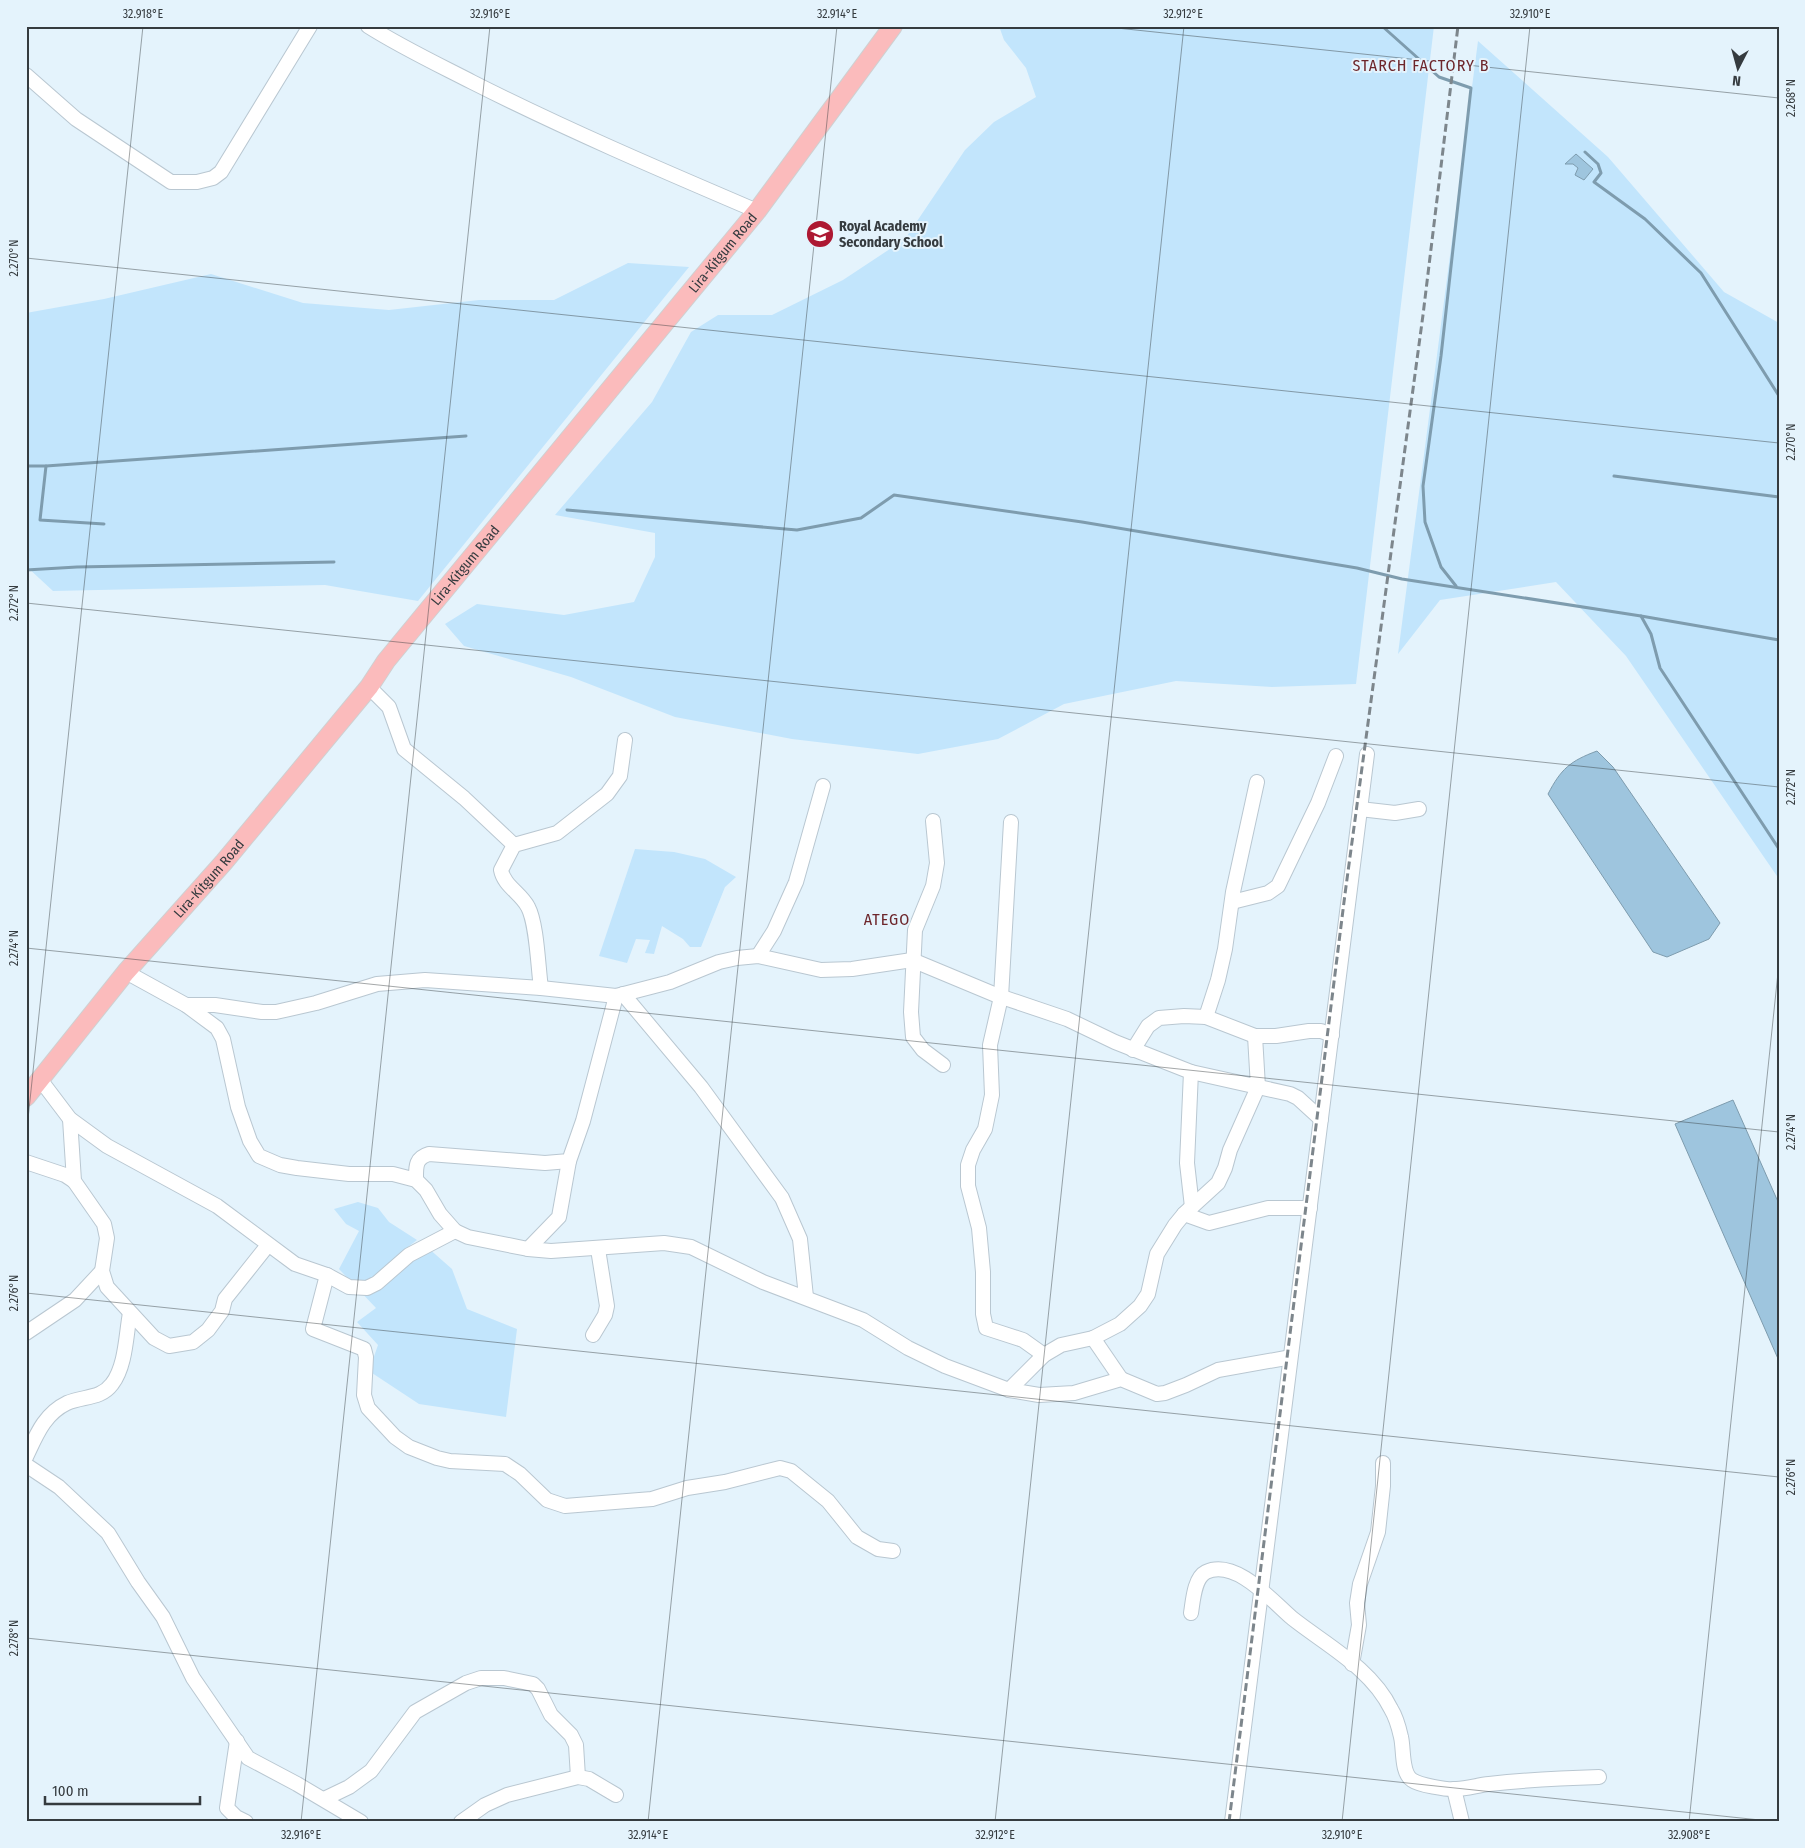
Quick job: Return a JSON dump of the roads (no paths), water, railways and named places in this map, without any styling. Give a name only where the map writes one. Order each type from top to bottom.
[{"type":"main road","name":"Lira-Kitgum Road","points":[[26,1097],[39,1078],[126,972],[224,862],[370,687],[386,661],[757,211],[887,28]]},
{"type":"street","points":[[26,75],[76,119],[148,168],[171,182],[197,182],[213,178],[221,172],[310,26]]},
{"type":"street","points":[[368,26],[391,41],[504,98],[614,149],[757,211]]},
{"type":"street","points":[[370,687],[388,707],[404,749],[464,798],[514,845]]},
{"type":"street","points":[[541,988],[531,913],[523,898],[503,878],[501,870],[514,845],[557,833],[608,794],[620,776],[626,740]]},
{"type":"street","points":[[1232,1822],[1367,754]]},
{"type":"street","points":[[1232,902],[1268,893],[1278,886],[1318,803],[1336,756]]},
{"type":"street","points":[[1206,1017],[1218,980],[1257,782]]},
{"type":"street","points":[[758,956],[774,931],[796,882],[823,786]]},
{"type":"street","points":[[1360,809],[1395,813],[1418,809]]},
{"type":"street","points":[[933,822],[937,863],[927,904],[915,930],[912,960],[911,1012],[914,1037],[923,1050],[943,1065]]},
{"type":"street","points":[[1011,822],[1002,997],[990,1045],[992,1096],[985,1129],[973,1150],[968,1165],[968,1186],[979,1228],[983,1272],[983,1314],[986,1328],[1023,1340],[1044,1355]]},
{"type":"street","points":[[186,1005],[215,1005],[262,1012],[276,1012],[316,1003],[377,984],[425,980],[620,995],[670,982],[719,962],[758,956],[821,970],[852,969],[912,960],[1002,997],[1067,1018],[1133,1050],[1191,1072],[1298,1098],[1321,1119]]},
{"type":"street","points":[[126,972],[186,1005],[214,1024],[219,1030],[238,1107],[254,1152],[259,1156],[280,1165],[311,1171],[393,1174],[416,1180],[426,1190],[440,1214],[455,1231],[468,1237],[528,1249],[550,1251],[664,1243],[691,1247],[763,1282],[864,1320],[908,1348],[945,1366],[1009,1390],[1039,1395],[1062,1395],[1120,1379],[1128,1380],[1157,1394],[1186,1385],[1228,1367],[1286,1358],[1290,1360]]},
{"type":"street","points":[[528,1249],[560,1217],[569,1161],[620,995]]},
{"type":"street","points":[[620,995],[701,1087],[782,1198],[800,1239],[806,1297]]},
{"type":"street","points":[[1133,1050],[1148,1026],[1159,1018],[1206,1017],[1255,1036],[1315,1031],[1332,1035]]},
{"type":"street","points":[[1009,1390],[1044,1355],[1061,1345],[1093,1338],[1120,1324],[1140,1306],[1148,1294],[1157,1254],[1188,1210],[1218,1183],[1230,1150],[1258,1087],[1255,1036]]},
{"type":"street","points":[[1188,1210],[1187,1163],[1191,1072]]},
{"type":"street","points":[[39,1078],[70,1119],[107,1146],[217,1206],[295,1264],[328,1275],[348,1287],[367,1288],[410,1255],[455,1231]]},
{"type":"street","points":[[70,1119],[74,1181]]},
{"type":"street","points":[[416,1180],[416,1163],[421,1156],[429,1154],[545,1163],[569,1161]]},
{"type":"street","points":[[26,1162],[65,1175],[74,1181],[104,1224],[107,1238],[102,1271],[107,1287],[154,1338],[169,1346],[194,1342],[208,1330],[222,1310],[225,1299],[268,1245]]},
{"type":"street","points":[[1188,1210],[1209,1223],[1268,1208],[1310,1208]]},
{"type":"street","points":[[593,1335],[605,1315],[607,1306],[598,1249]]},
{"type":"street","points":[[26,1333],[75,1300],[102,1271]]},
{"type":"street","points":[[328,1275],[314,1329],[364,1348],[366,1357],[364,1395],[368,1408],[395,1437],[409,1447],[450,1461],[505,1464],[520,1474],[547,1500],[565,1506],[652,1498],[686,1488],[725,1482],[780,1468],[791,1471],[828,1501],[857,1537],[878,1549],[893,1551]]},
{"type":"street","points":[[26,1457],[42,1424],[52,1413],[68,1403],[103,1394],[114,1383],[120,1366],[130,1313]]},
{"type":"street","points":[[1093,1338],[1120,1379]]},
{"type":"street","points":[[1352,1664],[1359,1625],[1357,1604],[1360,1584],[1378,1532],[1383,1463]]},
{"type":"street","points":[[26,1466],[59,1487],[108,1533],[138,1582],[163,1617],[193,1678],[248,1758],[361,1822]]},
{"type":"street","points":[[1191,1613],[1198,1579],[1204,1573],[1214,1570],[1226,1572],[1262,1589],[1292,1618],[1372,1681],[1392,1710],[1402,1739],[1406,1773],[1411,1780],[1422,1784],[1454,1789],[1555,1779],[1599,1778]]},
{"type":"street","points":[[324,1800],[349,1787],[371,1771],[415,1712],[466,1683],[482,1678],[523,1682],[533,1684],[538,1688],[551,1715],[571,1735],[576,1745],[578,1777]]},
{"type":"street","points":[[237,1741],[227,1808],[236,1818],[246,1822]]},
{"type":"street","points":[[461,1822],[485,1805],[507,1795],[578,1777],[589,1779],[616,1795]]},
{"type":"street","points":[[1454,1789],[1462,1822]]},
{"type":"waterway","points":[[1382,26],[1439,77],[1471,88],[1441,356],[1423,486],[1425,522],[1441,567],[1456,586]]},
{"type":"waterway","points":[[1585,152],[1598,164],[1601,173],[1594,182],[1645,219],[1701,273],[1779,396]]},
{"type":"waterway","points":[[46,466],[466,436]]},
{"type":"waterway","points":[[26,466],[46,466],[40,520],[104,524]]},
{"type":"waterway","points":[[1614,476],[1779,497]]},
{"type":"waterway","points":[[567,510],[797,530],[861,518],[894,495],[1082,522],[1357,568],[1402,579],[1641,616],[1651,634],[1660,668],[1779,849]]},
{"type":"waterway","points":[[26,570],[77,567],[334,562]]},
{"type":"waterway","points":[[1641,616],[1779,640]]},
{"type":"railway","points":[[1229,1822],[1345,894],[1423,315],[1458,26]]},
{"type":"place","name":"Royal Academy Secondary School","points":[[820,234]]},
{"type":"district","name":"STARCH FACTORY B","points":[[1421,65]]},
{"type":"district","name":"ATEGO","points":[[887,919]]}]
